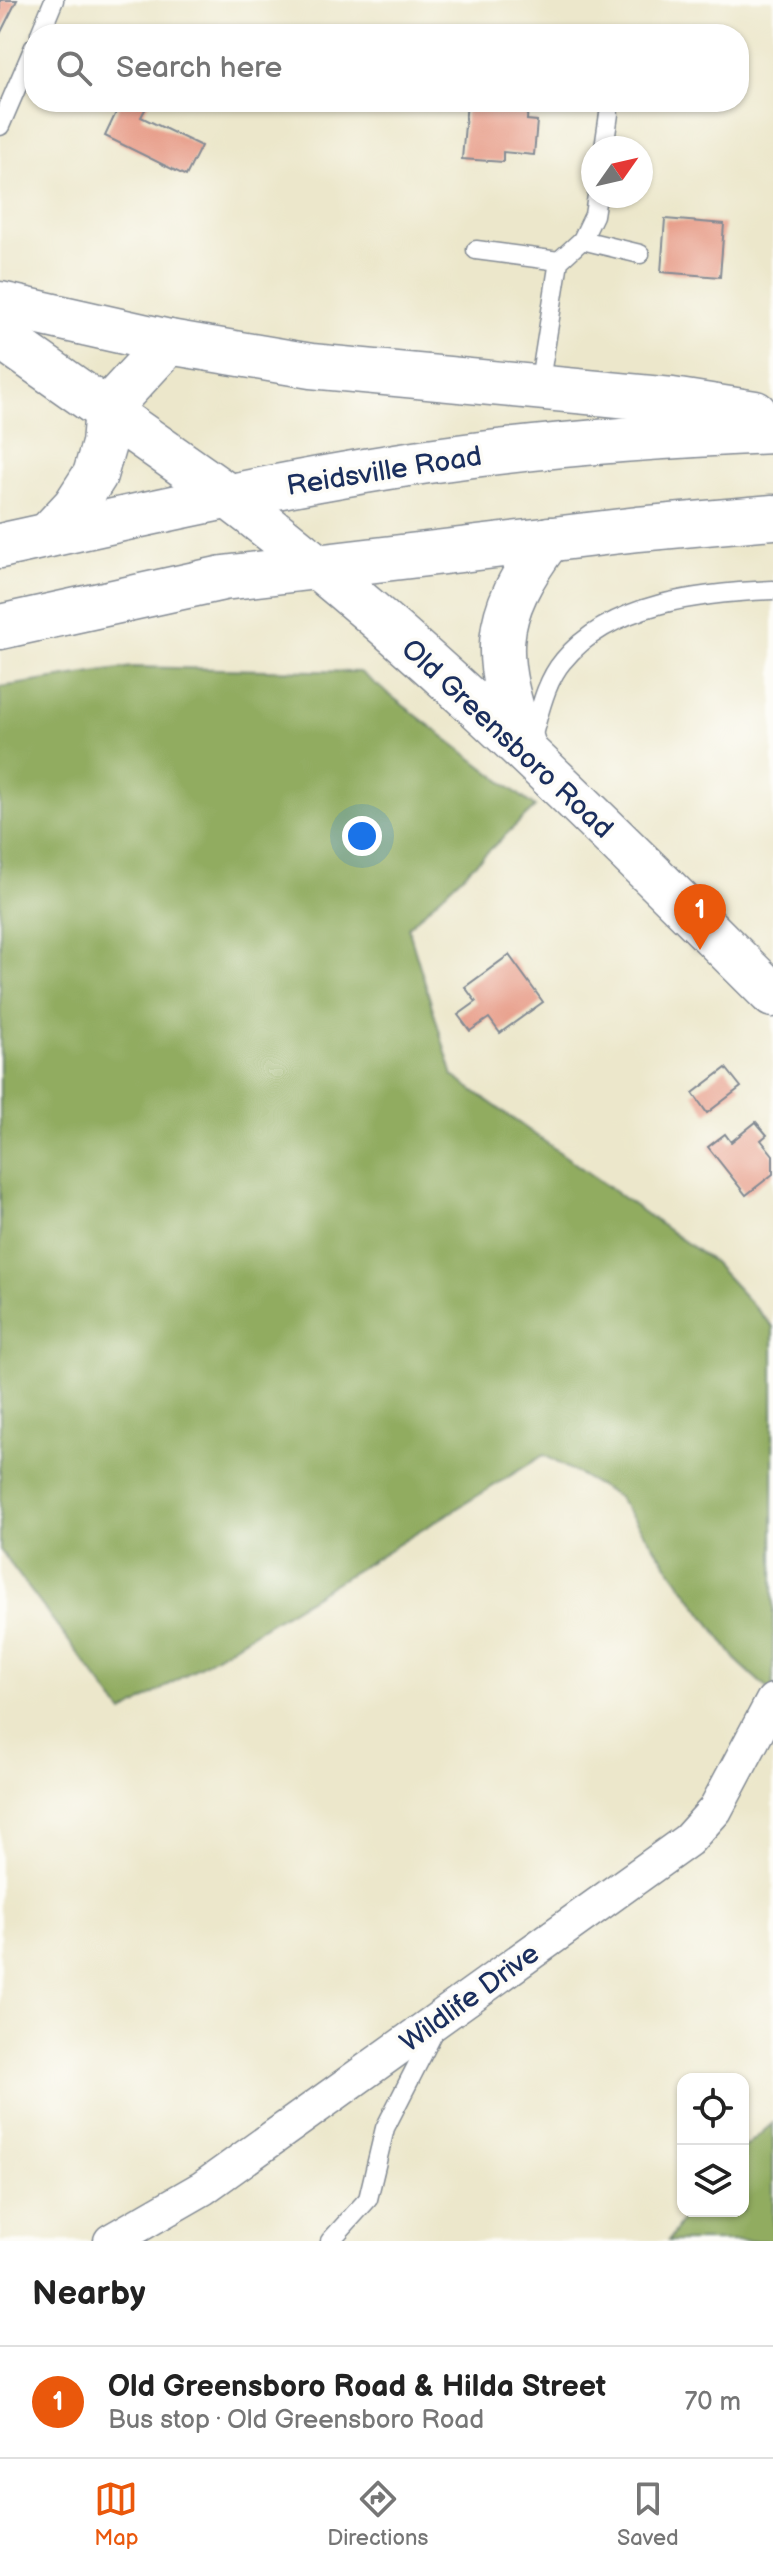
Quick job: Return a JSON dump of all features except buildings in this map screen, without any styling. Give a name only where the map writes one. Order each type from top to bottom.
[{"type":"main road","points":[[0,304],[169,342],[311,366],[672,400],[773,416]]},
{"type":"main road","name":"Old Greensboro Road","points":[[0,336],[107,409],[321,567],[526,749],[763,977]]},
{"type":"main road","points":[[48,535],[75,506],[95,475],[104,444],[107,409],[169,342]]},
{"type":"main road","name":"Reidsville Road","points":[[0,546],[229,497],[432,460],[529,448],[773,431]]},
{"type":"main road","points":[[0,627],[223,578],[549,539],[773,517]]},
{"type":"main road","points":[[526,749],[504,691],[500,641],[519,584],[549,539]]},
{"type":"street","name":"Wildlife Drive","points":[[111,2241],[203,2188],[688,1840],[715,1810],[773,1701]]},
{"type":"lane","points":[[44,24],[54,0]]},
{"type":"lane","points":[[0,126],[24,70]]},
{"type":"lane","points":[[606,136],[609,114]]},
{"type":"lane","points":[[539,387],[559,261],[582,240],[595,208]]},
{"type":"lane","points":[[582,240],[640,254]]},
{"type":"lane","points":[[476,250],[559,261]]},
{"type":"lane","points":[[526,749],[561,663],[612,621],[654,606],[773,590]]},
{"type":"lane","points":[[330,2241],[368,2199],[385,2128],[442,2017]]},
{"type":"green space","points":[[132,667],[360,672],[535,807],[408,927],[453,1076],[713,1262],[773,1327],[773,1694],[738,1662],[618,1497],[544,1455],[123,1713],[0,1550],[0,687]]},
{"type":"green space","points":[[773,2123],[773,2241],[668,2241],[684,2217],[749,2217],[749,2144]]},
{"type":"place","name":"Old Greensboro Road & Hilda Street","points":[[700,950]]}]
